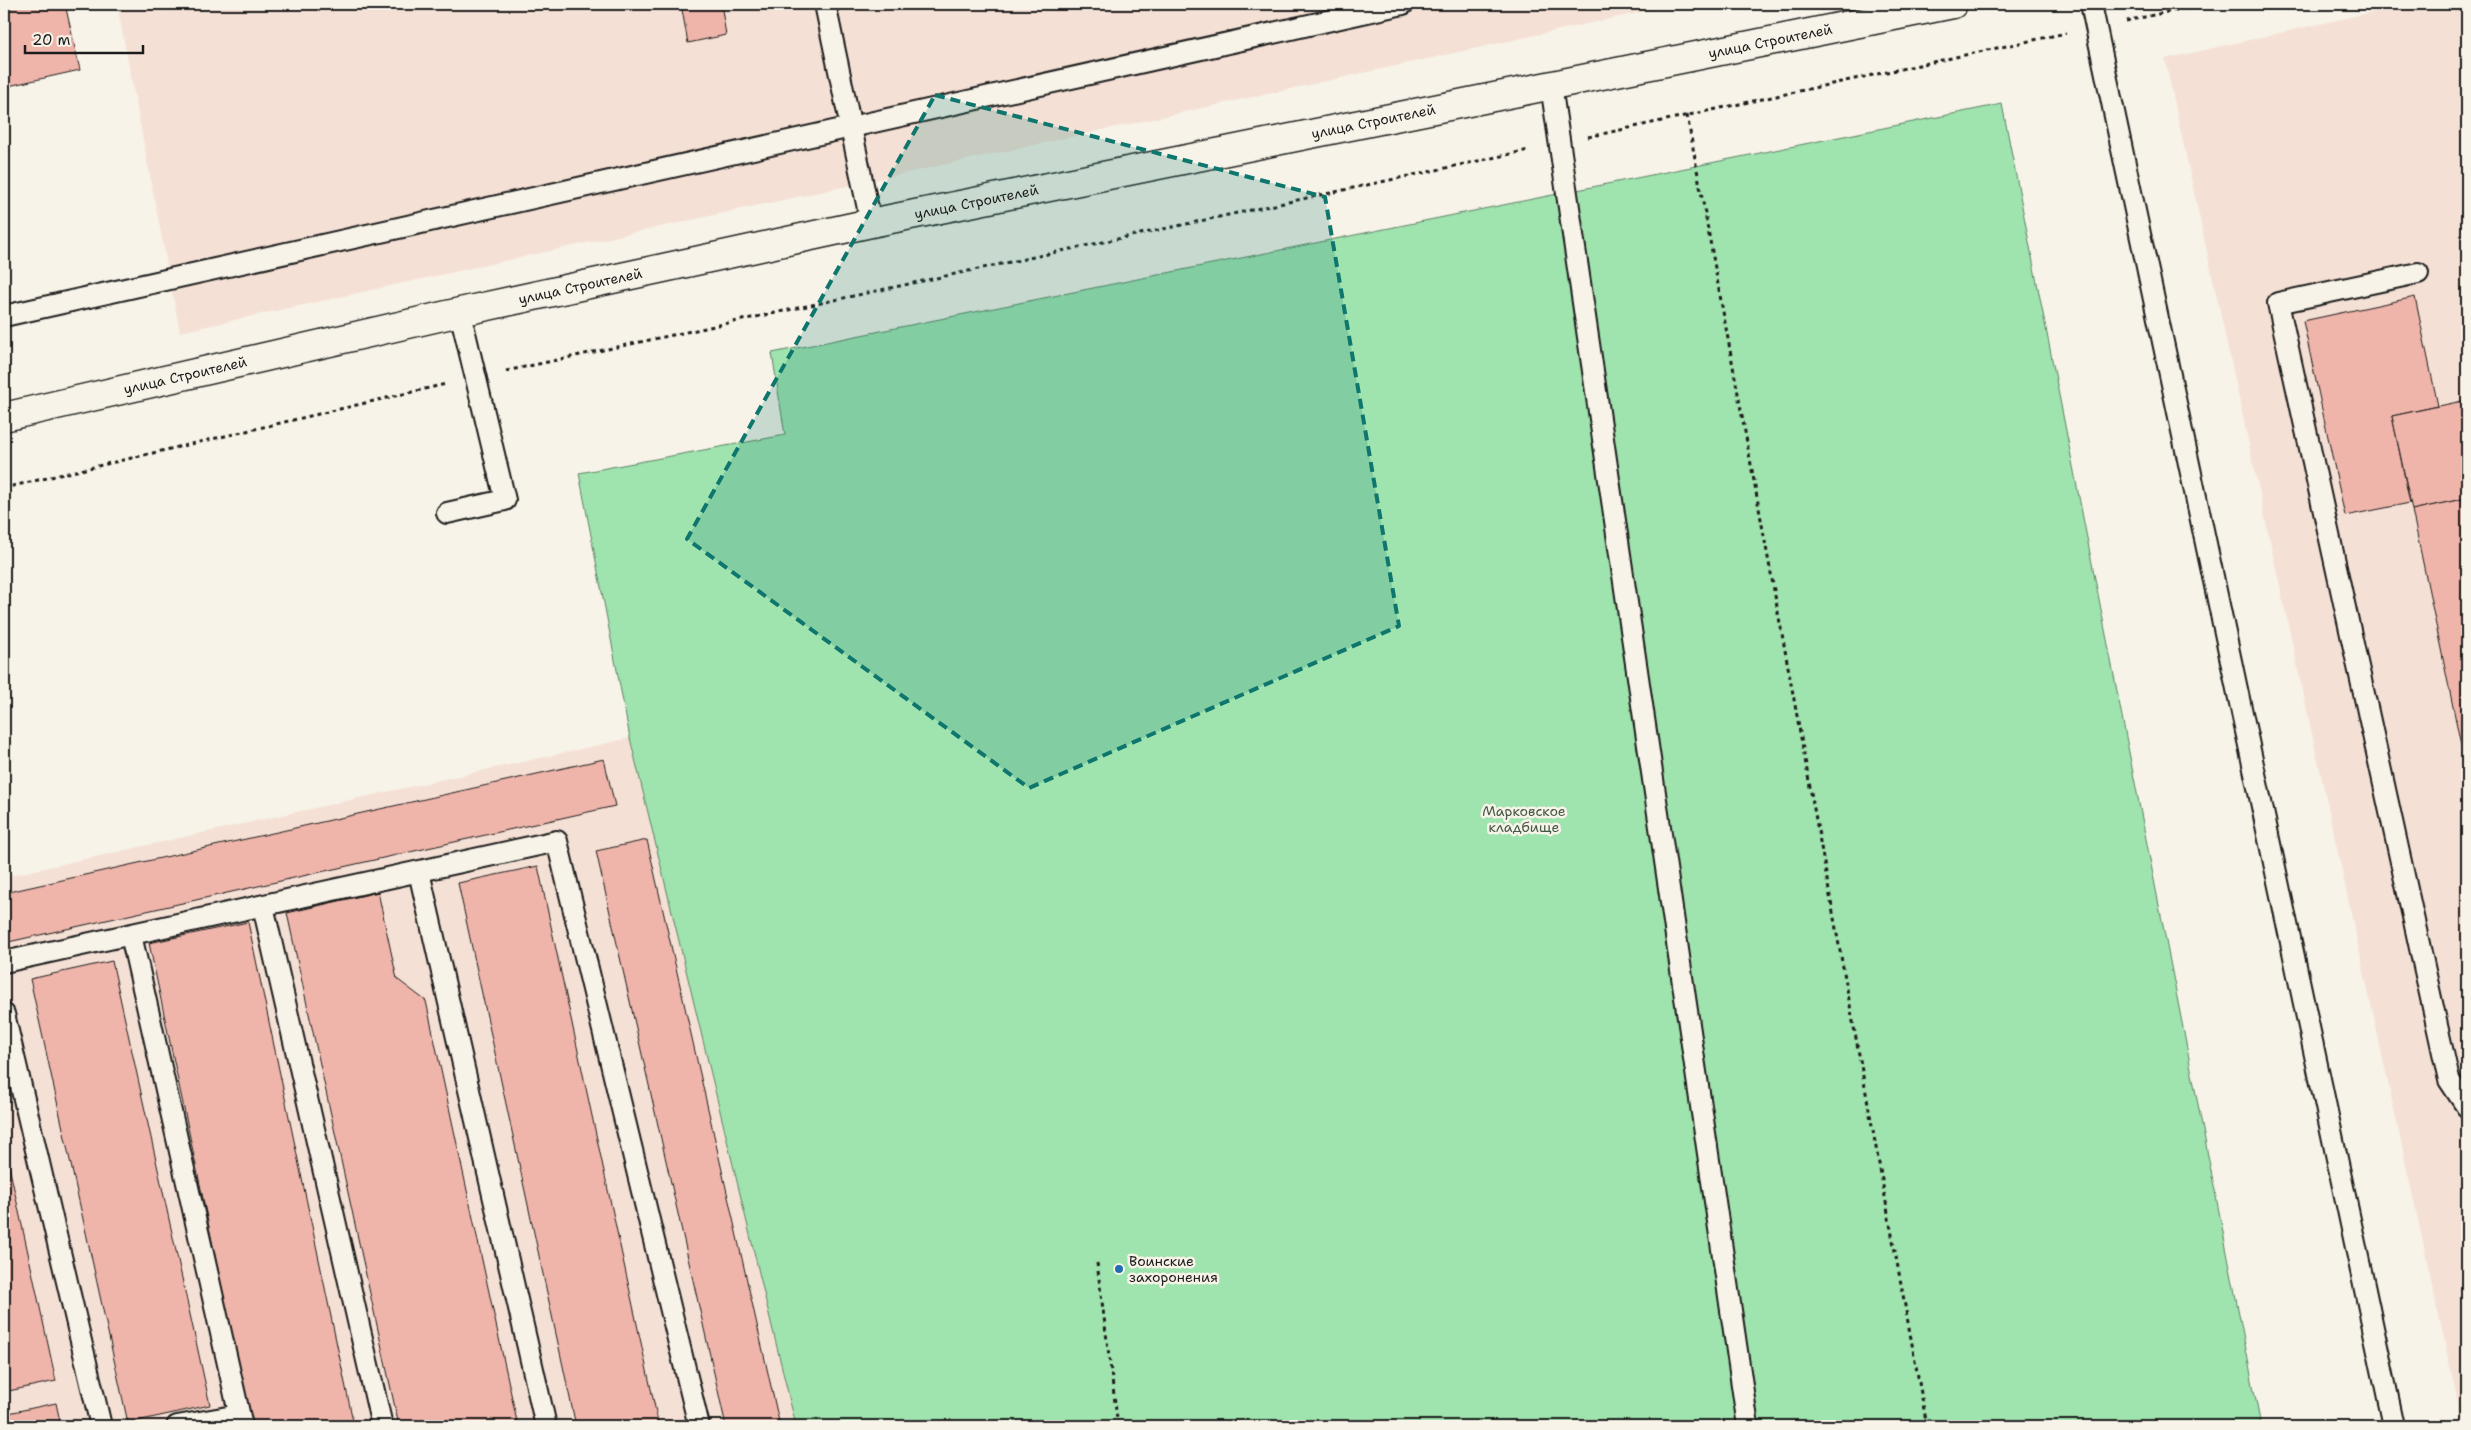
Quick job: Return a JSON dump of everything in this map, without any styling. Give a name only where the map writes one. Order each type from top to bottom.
[{"type":"main road","name":"улица Строителей","points":[[4,417],[460,312],[871,223],[1952,4]]},
{"type":"lane","points":[[826,4],[871,223]]},
{"type":"lane","points":[[4,316],[1403,4]]},
{"type":"lane","points":[[2091,4],[2394,1426]]},
{"type":"lane","points":[[1551,85],[1748,1426]]},
{"type":"lane","points":[[2418,273],[2278,303],[2449,1080],[2467,1107]]},
{"type":"lane","points":[[447,513],[505,500],[460,312]]},
{"type":"lane","points":[[4,962],[131,936],[557,841],[699,1426]]},
{"type":"lane","points":[[420,872],[546,1426]]},
{"type":"lane","points":[[263,906],[382,1426]]},
{"type":"lane","points":[[131,936],[240,1421],[177,1426]]},
{"type":"lane","points":[[4,1014],[101,1426]]},
{"type":"path","points":[[4,488],[477,377],[2204,4]]},
{"type":"path","points":[[1687,116],[1928,1426]]},
{"type":"path","points":[[1098,1263],[1118,1426]]},
{"type":"highlighted area","points":[[935,95],[1325,197],[1399,626],[1029,788],[687,539]]},
{"type":"shaded area","points":[[117,4],[1678,4],[180,332]]},
{"type":"shaded area","points":[[2408,4],[2467,4],[2467,1426],[2463,1426],[2165,59]]},
{"type":"shaded area","points":[[630,738],[796,1426],[4,1426],[4,877]]},
{"type":"green space","name":"Марковское кладбище","points":[[2002,104],[2261,1426],[796,1426],[630,738],[579,473],[785,435],[772,353]]},
{"type":"building","points":[[4,4],[65,4],[80,70],[4,87]]},
{"type":"building","points":[[681,4],[721,4],[726,35],[688,43]]},
{"type":"building","points":[[2415,297],[2438,406],[2392,416],[2410,503],[2345,516],[2303,321]]},
{"type":"building","points":[[2467,400],[2467,498],[2412,510],[2392,416]]},
{"type":"building","points":[[2467,498],[2467,774],[2412,510]]},
{"type":"building","points":[[604,759],[615,806],[4,943],[4,893]]},
{"type":"building","points":[[647,840],[780,1426],[726,1426],[596,851]]},
{"type":"building","points":[[538,866],[659,1426],[576,1426],[458,883]]},
{"type":"building","points":[[378,892],[397,979],[426,1001],[518,1426],[399,1426],[287,913]]},
{"type":"building","points":[[248,922],[354,1426],[251,1426],[149,943]]},
{"type":"building","points":[[112,961],[210,1405],[128,1423],[30,979]]},
{"type":"building","points":[[4,1143],[56,1381],[4,1392]]},
{"type":"building","points":[[56,1403],[61,1426],[4,1426],[4,1414]]},
{"type":"place","name":"Воинские захоронения","points":[[1119,1269]]}]
